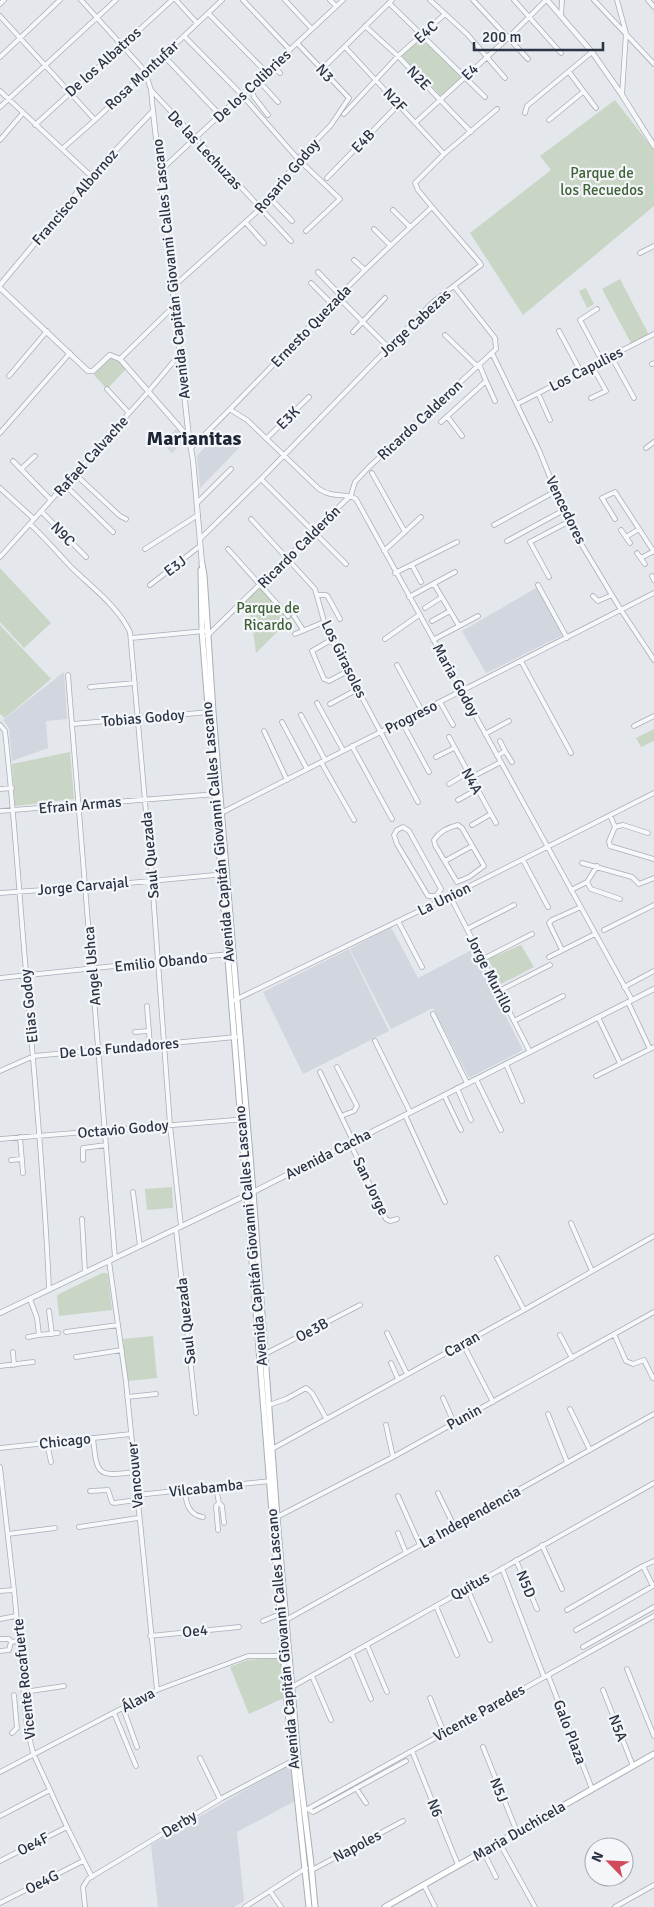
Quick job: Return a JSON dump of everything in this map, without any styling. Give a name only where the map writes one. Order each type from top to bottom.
[{"type":"main road","name":"Avenida Capitán Giovanni Calles Lascano","points":[[202,564],[204,575],[205,634],[224,874]]},
{"type":"main road","points":[[218,794],[250,1193]]},
{"type":"main road","name":"Avenida Capitán Giovanni Calles Lascano","points":[[250,1193],[269,1405],[270,1450]]},
{"type":"main road","name":"Avenida Capitán Giovanni Calles Lascano","points":[[250,1193],[275,1518],[286,1620],[295,1760],[315,1907]]},
{"type":"main road","name":"Avenida Capitán Giovanni Calles Lascano","points":[[275,1518],[280,1614],[289,1688]]},
{"type":"main road","name":"Maria Duchicela","points":[[385,1907],[654,1754]]},
{"type":"main road","name":"Avenida Capitán Giovanni Calles Lascano","points":[[295,1760],[306,1810],[309,1907]]},
{"type":"street","points":[[0,4],[4,0]]},
{"type":"street","points":[[0,57],[60,0]]},
{"type":"street","name":"Avenida Capitán Giovanni Calles Lascano","points":[[81,0],[145,71],[151,90],[197,503],[202,564]]},
{"type":"street","points":[[0,107],[116,0]]},
{"type":"street","name":"De los Albatros","points":[[35,125],[172,0]]},
{"type":"street","points":[[176,0],[197,23]]},
{"type":"street","name":"Rosa Montufar","points":[[62,149],[222,0]]},
{"type":"street","points":[[243,0],[290,50]]},
{"type":"street","points":[[285,0],[312,29]]},
{"type":"street","points":[[330,0],[336,6]]},
{"type":"street","name":"De los Colibries","points":[[160,171],[343,0]]},
{"type":"street","points":[[430,0],[467,34],[505,78]]},
{"type":"street","points":[[473,0],[528,59]]},
{"type":"street","points":[[514,0],[561,53]]},
{"type":"street","points":[[547,0],[592,52],[654,146]]},
{"type":"street","name":"E4","points":[[416,122],[547,0]]},
{"type":"street","points":[[561,16],[562,0]]},
{"type":"street","points":[[594,0],[654,64]]},
{"type":"street","points":[[617,0],[626,33],[622,95]]},
{"type":"street","points":[[648,0],[654,7]]},
{"type":"street","points":[[322,69],[391,2],[422,36],[485,97]]},
{"type":"street","points":[[208,13],[266,72]]},
{"type":"street","name":"E4C","points":[[344,114],[398,56],[445,14]]},
{"type":"street","points":[[0,16],[95,120]]},
{"type":"street","name":"N2E","points":[[365,26],[398,56],[471,132]]},
{"type":"street","points":[[184,36],[242,95],[298,159],[340,199],[306,232]]},
{"type":"street","name":"N3","points":[[296,43],[354,104]]},
{"type":"street","name":"N2F","points":[[345,46],[444,154]]},
{"type":"street","points":[[525,113],[527,106],[592,52]]},
{"type":"street","points":[[163,55],[220,115]]},
{"type":"street","points":[[273,66],[280,73]]},
{"type":"street","points":[[570,72],[596,108]]},
{"type":"street","points":[[258,80],[278,102]]},
{"type":"street","points":[[250,88],[254,97],[268,115]]},
{"type":"street","name":"De las Lechuzas","points":[[151,90],[260,210]]},
{"type":"street","points":[[0,91],[91,176]]},
{"type":"street","points":[[549,120],[583,92]]},
{"type":"street","name":"Rosario Godoy","points":[[173,287],[271,199],[298,159],[331,125],[349,98]]},
{"type":"street","name":"E4B","points":[[327,178],[399,104]]},
{"type":"street","name":"Jorge Cabezas","points":[[200,539],[285,455],[433,302],[480,267],[480,263],[418,190],[415,183],[444,154],[497,109]]},
{"type":"street","name":"Francisco Albornoz","points":[[0,287],[91,176],[153,111]]},
{"type":"street","points":[[0,140],[23,113]]},
{"type":"street","points":[[271,199],[292,221]]},
{"type":"street","name":"Ernesto Quezada","points":[[191,448],[231,410],[390,245],[432,207]]},
{"type":"street","points":[[260,210],[291,241]]},
{"type":"street","points":[[393,210],[410,227]]},
{"type":"street","points":[[246,223],[264,243]]},
{"type":"street","points":[[374,229],[390,245]]},
{"type":"street","points":[[640,254],[654,246]]},
{"type":"street","points":[[354,260],[365,270]]},
{"type":"street","points":[[318,272],[388,347]]},
{"type":"street","points":[[310,283],[332,304]]},
{"type":"street","name":"Ricardo Calderon","points":[[351,496],[355,482],[368,468],[496,349],[495,338],[454,286]]},
{"type":"street","points":[[0,287],[89,372],[93,371],[110,355],[120,359],[189,438]]},
{"type":"street","points":[[353,332],[385,298]]},
{"type":"street","points":[[120,359],[175,304]]},
{"type":"street","points":[[597,309],[580,320],[602,361]]},
{"type":"street","points":[[9,376],[47,331]]},
{"type":"street","points":[[559,331],[580,372]]},
{"type":"street","name":"Los Capulies","points":[[518,404],[654,334]]},
{"type":"street","points":[[445,335],[478,365],[495,401]]},
{"type":"street","points":[[0,433],[70,353]]},
{"type":"street","name":"Vencedores","points":[[492,353],[518,404],[568,522],[621,610],[654,660]]},
{"type":"street","name":"Rafael Calvache","points":[[0,557],[180,354]]},
{"type":"street","points":[[611,356],[634,398]]},
{"type":"street","points":[[591,398],[606,391],[592,366]]},
{"type":"street","points":[[441,422],[486,381]]},
{"type":"street","points":[[107,389],[129,413]]},
{"type":"street","points":[[538,393],[550,420]]},
{"type":"street","name":"E3K","points":[[267,438],[309,397]]},
{"type":"street","points":[[231,410],[247,420],[319,489],[332,496],[351,496]]},
{"type":"street","points":[[448,416],[462,436]]},
{"type":"street","points":[[179,426],[184,426],[187,422]]},
{"type":"street","points":[[646,448],[654,442]]},
{"type":"street","points":[[21,469],[35,456]]},
{"type":"street","points":[[13,461],[51,500]]},
{"type":"street","points":[[197,503],[231,469]]},
{"type":"street","points":[[372,473],[405,532]]},
{"type":"street","points":[[75,474],[120,516],[126,519]]},
{"type":"street","points":[[261,479],[346,564]]},
{"type":"street","points":[[64,485],[113,532]]},
{"type":"street","points":[[0,488],[34,519]]},
{"type":"street","points":[[494,525],[556,491]]},
{"type":"street","points":[[614,519],[602,498],[615,492],[654,552],[641,558]]},
{"type":"street","name":"Ricardo Calderón","points":[[205,634],[261,585],[351,496]]},
{"type":"street","name":"Maria Godoy","points":[[351,496],[356,499],[581,907],[624,987],[652,1048]]},
{"type":"street","points":[[507,541],[564,510]]},
{"type":"street","name":"N9C","points":[[41,511],[86,557]]},
{"type":"street","points":[[145,549],[198,516]]},
{"type":"street","points":[[384,551],[421,517]]},
{"type":"street","name":"Los Girasoles","points":[[251,519],[315,589],[331,640],[418,802]]},
{"type":"street","points":[[549,577],[530,542],[568,522]]},
{"type":"street","name":"Saul Quezada","points":[[30,524],[102,596],[126,625],[131,638],[152,880],[178,1227],[196,1413]]},
{"type":"street","points":[[626,536],[639,529]]},
{"type":"street","points":[[620,530],[630,542]]},
{"type":"street","points":[[396,573],[457,542]]},
{"type":"street","name":"E3J","points":[[150,585],[200,546]]},
{"type":"street","points":[[228,549],[288,616]]},
{"type":"street","points":[[637,553],[644,564]]},
{"type":"street","points":[[412,565],[421,582]]},
{"type":"street","points":[[409,598],[455,572]]},
{"type":"street","points":[[434,584],[459,626]]},
{"type":"street","points":[[538,585],[567,638]]},
{"type":"street","name":"Progreso","points":[[221,813],[654,593]]},
{"type":"street","points":[[318,595],[326,595],[340,619]]},
{"type":"street","points":[[593,596],[598,600],[612,595]]},
{"type":"street","points":[[425,608],[442,598]]},
{"type":"street","points":[[432,621],[450,611]]},
{"type":"street","points":[[385,639],[419,615]]},
{"type":"street","points":[[294,616],[303,630]]},
{"type":"street","points":[[433,640],[478,616]]},
{"type":"street","points":[[295,634],[324,622]]},
{"type":"street","points":[[131,638],[205,634]]},
{"type":"street","points":[[331,640],[312,651],[324,679],[328,681],[348,670]]},
{"type":"street","points":[[521,661],[572,753]]},
{"type":"street","points":[[397,665],[422,711]]},
{"type":"street","name":"Angel Ushca","points":[[68,674],[115,1258]]},
{"type":"street","points":[[90,687],[135,684]]},
{"type":"street","points":[[330,704],[358,689]]},
{"type":"street","points":[[440,702],[453,725]]},
{"type":"street","points":[[317,703],[344,750]]},
{"type":"street","name":"Tobias Godoy","points":[[73,724],[211,712]]},
{"type":"street","points":[[301,715],[354,820]]},
{"type":"street","points":[[634,726],[654,716]]},
{"type":"street","points":[[485,734],[509,721]]},
{"type":"street","points":[[282,722],[307,769]]},
{"type":"street","points":[[402,722],[429,772]]},
{"type":"street","name":"Elias Godoy","points":[[0,725],[6,731],[14,811],[40,1136],[49,1290]]},
{"type":"street","points":[[264,731],[287,780]]},
{"type":"street","name":"N4A","points":[[449,737],[496,824]]},
{"type":"street","points":[[500,741],[512,762]]},
{"type":"street","points":[[352,746],[392,819]]},
{"type":"street","points":[[436,757],[454,748]]},
{"type":"street","points":[[498,756],[505,751]]},
{"type":"street","points":[[470,778],[501,762]]},
{"type":"street","points":[[450,784],[467,773]]},
{"type":"street","points":[[0,790],[12,788]]},
{"type":"street","points":[[458,800],[476,790]]},
{"type":"street","name":"La Union","points":[[234,1000],[438,902],[654,793]]},
{"type":"street","name":"Efrain Armas","points":[[0,811],[218,794]]},
{"type":"street","points":[[472,825],[491,814]]},
{"type":"street","points":[[610,815],[615,827],[609,842],[610,846],[654,859]]},
{"type":"street","points":[[458,825],[462,828],[484,866],[469,876],[456,881],[445,861],[434,840],[446,830],[458,825]]},
{"type":"street","points":[[615,827],[623,825],[648,833]]},
{"type":"street","points":[[400,828],[409,830],[441,889],[436,896],[428,896],[398,844],[394,834],[400,828]]},
{"type":"street","points":[[445,861],[472,846]]},
{"type":"street","points":[[523,860],[548,907]]},
{"type":"street","points":[[582,863],[633,878],[639,884],[654,878]]},
{"type":"street","points":[[571,890],[586,882],[597,866]]},
{"type":"street","name":"Jorge Carvajal","points":[[0,893],[224,874]]},
{"type":"street","points":[[469,876],[473,884]]},
{"type":"street","points":[[586,882],[590,889],[620,899]]},
{"type":"street","points":[[436,896],[438,902]]},
{"type":"street","name":"Jorge Murillo","points":[[450,896],[530,1052]]},
{"type":"street","points":[[467,929],[514,905]]},
{"type":"street","points":[[604,930],[654,905]]},
{"type":"street","points":[[562,950],[549,924],[552,920],[581,907]]},
{"type":"street","points":[[398,921],[422,967]]},
{"type":"street","points":[[483,959],[532,934]]},
{"type":"street","points":[[549,957],[595,934]]},
{"type":"street","name":"Emilio Obando","points":[[0,978],[231,954]]},
{"type":"street","points":[[500,991],[550,965]]},
{"type":"street","points":[[624,987],[654,971]]},
{"type":"street","name":"Avenida Cacha","points":[[0,1313],[250,1193],[654,989]]},
{"type":"street","points":[[514,1021],[563,996]]},
{"type":"street","points":[[147,1006],[150,1045]]},
{"type":"street","points":[[433,1014],[467,1083]]},
{"type":"street","points":[[598,1018],[620,1063]]},
{"type":"street","points":[[135,1032],[149,1031]]},
{"type":"street","name":"De Los Fundadores","points":[[0,1071],[34,1056],[237,1037]]},
{"type":"street","points":[[375,1041],[410,1112]]},
{"type":"street","points":[[596,1076],[652,1048]]},
{"type":"street","points":[[506,1064],[522,1101]]},
{"type":"street","points":[[337,1067],[357,1106],[354,1111],[341,1116]]},
{"type":"street","points":[[320,1072],[351,1142]]},
{"type":"street","points":[[476,1079],[501,1130]]},
{"type":"street","points":[[457,1088],[471,1120]]},
{"type":"street","points":[[444,1095],[461,1130]]},
{"type":"street","points":[[405,1115],[445,1202]]},
{"type":"street","name":"Octavio Godoy","points":[[0,1139],[244,1119]]},
{"type":"street","points":[[20,1138],[23,1173]]},
{"type":"street","name":"San Jorge","points":[[351,1142],[386,1219],[390,1222],[397,1219]]},
{"type":"street","points":[[83,1160],[81,1150],[83,1148],[106,1145]]},
{"type":"street","points":[[11,1160],[22,1160]]},
{"type":"street","points":[[133,1192],[140,1246]]},
{"type":"street","points":[[82,1219],[85,1272]]},
{"type":"street","points":[[571,1223],[592,1271]]},
{"type":"street","name":"Caran","points":[[270,1450],[654,1236]]},
{"type":"street","points":[[497,1258],[524,1310]]},
{"type":"street","name":"Vancouver","points":[[109,1261],[122,1350],[157,1690]]},
{"type":"street","points":[[30,1299],[37,1318],[38,1335]]},
{"type":"street","name":"Oe3B","points":[[265,1354],[360,1305]]},
{"type":"street","points":[[49,1311],[52,1334]]},
{"type":"street","name":"Punin","points":[[275,1518],[393,1457],[654,1312]]},
{"type":"street","points":[[66,1332],[118,1325]]},
{"type":"street","points":[[28,1337],[58,1333]]},
{"type":"street","points":[[387,1333],[407,1374]]},
{"type":"street","points":[[614,1334],[626,1361],[633,1364],[644,1360],[653,1378]]},
{"type":"street","points":[[560,1335],[572,1358]]},
{"type":"street","points":[[463,1344],[493,1402]]},
{"type":"street","points":[[76,1357],[122,1350]]},
{"type":"street","points":[[13,1352],[14,1365]]},
{"type":"street","points":[[0,1366],[33,1362]]},
{"type":"street","points":[[391,1363],[398,1379]]},
{"type":"street","points":[[269,1405],[286,1399],[306,1388],[312,1393],[326,1418]]},
{"type":"street","points":[[127,1398],[156,1394]]},
{"type":"street","points":[[443,1398],[454,1423]]},
{"type":"street","points":[[570,1409],[590,1450]]},
{"type":"street","points":[[548,1414],[567,1462]]},
{"type":"street","name":"La Independencia","points":[[286,1620],[654,1414]]},
{"type":"street","points":[[386,1425],[393,1457]]},
{"type":"street","name":"Chicago","points":[[0,1448],[131,1434]]},
{"type":"street","points":[[93,1438],[98,1470],[113,1474],[134,1472]]},
{"type":"street","points":[[47,1443],[51,1462]]},
{"type":"street","name":"Vicente Rocafuerte","points":[[0,1467],[14,1590],[26,1723],[33,1753],[67,1828],[92,1877]]},
{"type":"street","name":"Vilcabamba","points":[[137,1495],[272,1481]]},
{"type":"street","name":"Quitus","points":[[289,1688],[654,1483]]},
{"type":"street","points":[[216,1488],[219,1504],[222,1506],[224,1523]]},
{"type":"street","points":[[90,1491],[108,1490],[114,1503],[137,1500]]},
{"type":"street","points":[[185,1491],[186,1505],[198,1516],[203,1517]]},
{"type":"street","points":[[438,1493],[454,1526]]},
{"type":"street","points":[[398,1496],[420,1545]]},
{"type":"street","points":[[218,1530],[216,1506],[219,1504]]},
{"type":"street","points":[[79,1527],[138,1518]]},
{"type":"street","points":[[8,1534],[55,1528]]},
{"type":"street","points":[[398,1533],[406,1553]]},
{"type":"street","points":[[542,1546],[562,1589]]},
{"type":"street","name":"N5D","points":[[516,1560],[537,1609]]},
{"type":"street","points":[[567,1610],[654,1560]]},
{"type":"street","points":[[576,1630],[653,1587],[643,1566]]},
{"type":"street","name":"Galo Plaza","points":[[502,1568],[592,1789]]},
{"type":"street","points":[[467,1588],[490,1640]]},
{"type":"street","points":[[0,1591],[14,1590]]},
{"type":"street","points":[[436,1606],[457,1655]]},
{"type":"street","points":[[583,1647],[654,1607]]},
{"type":"street","points":[[263,1621],[280,1614]]},
{"type":"street","points":[[0,1619],[16,1616]]},
{"type":"street","name":"Vicente Paredes","points":[[306,1810],[654,1616]]},
{"type":"street","name":"Oe4","points":[[150,1636],[239,1627]]},
{"type":"street","points":[[0,1639],[9,1639],[10,1642],[18,1641]]},
{"type":"street","points":[[0,1651],[9,1650],[10,1642]]},
{"type":"street","points":[[367,1645],[387,1692]]},
{"type":"street","points":[[352,1654],[371,1699]]},
{"type":"street","name":"Álava","points":[[0,1772],[33,1753],[157,1690],[248,1656],[284,1656]]},
{"type":"street","points":[[627,1669],[654,1736]]},
{"type":"street","points":[[312,1676],[331,1720]]},
{"type":"street","points":[[24,1692],[64,1686]]},
{"type":"street","name":"N5A","points":[[603,1690],[633,1766]]},
{"type":"street","points":[[12,1733],[17,1728],[14,1695]]},
{"type":"street","points":[[430,1698],[444,1733]]},
{"type":"street","points":[[123,1708],[138,1747]]},
{"type":"street","points":[[114,1713],[136,1766]]},
{"type":"street","points":[[16,1725],[26,1723]]},
{"type":"street","name":"N5J","points":[[483,1747],[517,1832]]},
{"type":"street","name":"N6","points":[[412,1751],[458,1865]]},
{"type":"street","points":[[200,1758],[220,1799]]},
{"type":"street","name":"Derby","points":[[92,1877],[220,1799],[295,1760]]},
{"type":"street","points":[[306,1810],[313,1812],[406,1761]]},
{"type":"street","points":[[356,1788],[366,1803]]},
{"type":"street","points":[[0,1816],[50,1790]]},
{"type":"street","name":"Napoles","points":[[245,1907],[309,1869],[403,1821]]},
{"type":"street","name":"Oe4F","points":[[0,1861],[67,1828]]},
{"type":"street","points":[[499,1842],[535,1907]]},
{"type":"street","points":[[483,1851],[496,1877]]},
{"type":"street","name":"Oe4G","points":[[0,1903],[83,1861]]},
{"type":"street","points":[[84,1907],[83,1887],[85,1882],[92,1877]]},
{"type":"street","points":[[424,1885],[435,1907]]},
{"type":"street","points":[[616,1907],[654,1886]]},
{"type":"street","points":[[270,1891],[281,1907]]},
{"type":"shaded area","points":[[176,429],[186,440],[172,453],[162,443]]},
{"type":"shaded area","points":[[210,442],[240,447],[200,488],[197,456]]},
{"type":"shaded area","points":[[538,587],[565,634],[486,673],[462,631]]},
{"type":"shaded area","points":[[64,672],[67,719],[46,721],[48,748],[12,761],[9,728],[3,720]]},
{"type":"shaded area","points":[[391,927],[418,978],[472,950],[523,1050],[469,1078],[433,1008],[391,1029],[350,949]]},
{"type":"shaded area","points":[[349,949],[389,1031],[303,1074],[263,992]]},
{"type":"shaded area","points":[[290,1764],[295,1801],[237,1832],[244,1901],[234,1907],[158,1907],[151,1845]]},
{"type":"green space","points":[[421,37],[463,77],[442,97],[401,56]]},
{"type":"green space","name":"Parque de los Recuedos","points":[[615,100],[654,150],[654,206],[523,315],[470,233],[551,170],[540,156]]},
{"type":"green space","points":[[620,279],[649,335],[631,343],[602,289]]},
{"type":"green space","points":[[586,288],[594,304],[587,308],[579,291]]},
{"type":"green space","points":[[112,357],[115,357],[127,368],[107,389],[94,375]]},
{"type":"green space","points":[[0,568],[51,623],[24,648],[0,622]]},
{"type":"green space","name":"Parque de Ricardo","points":[[261,585],[292,617],[256,653],[251,617],[240,605]]},
{"type":"green space","points":[[0,625],[51,679],[5,718],[0,714]]},
{"type":"green space","points":[[654,729],[654,741],[641,747],[636,738]]},
{"type":"green space","points":[[70,752],[74,799],[15,806],[12,764]]},
{"type":"green space","points":[[521,945],[534,967],[501,984],[488,959]]},
{"type":"green space","points":[[172,1187],[173,1208],[147,1210],[145,1189]]},
{"type":"green space","points":[[102,1273],[108,1275],[112,1310],[59,1316],[57,1295]]},
{"type":"green space","points":[[153,1336],[157,1378],[128,1381],[123,1339]]},
{"type":"green space","points":[[282,1658],[286,1697],[249,1714],[230,1667],[247,1660]]},
{"type":"district","name":"Marianitas","points":[[194,438]]}]
